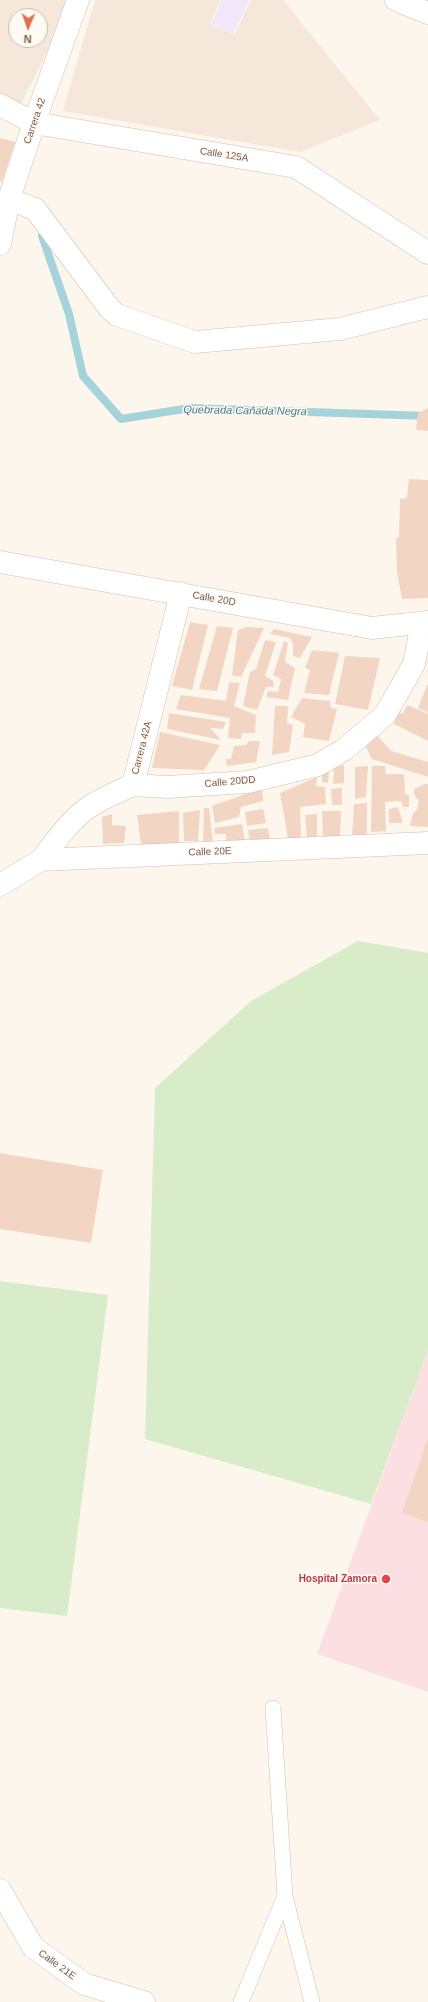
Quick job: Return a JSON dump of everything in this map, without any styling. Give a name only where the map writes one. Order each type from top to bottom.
[{"type":"street","name":"Carrera 42","points":[[0,244],[9,200],[34,123],[78,0]]},
{"type":"street","points":[[396,0],[428,13]]},
{"type":"street","name":"Calle 125A","points":[[0,105],[34,123],[296,167],[428,253]]},
{"type":"street","points":[[9,200],[35,209],[106,303],[117,315],[195,342],[340,329],[428,307]]},
{"type":"street","name":"Calle 20D","points":[[0,562],[372,628],[425,622]]},
{"type":"street","name":"Carrera 42A","points":[[41,860],[61,834],[88,808],[108,796],[133,785],[181,593]]},
{"type":"street","name":"Calle 20DD","points":[[133,785],[167,787],[248,782],[318,765],[345,749],[385,715],[414,664],[425,622]]},
{"type":"street","name":"Calle 20E","points":[[0,885],[41,860],[428,843]]},
{"type":"street","name":"Calle 21E","points":[[0,1890],[33,1947],[84,1984],[144,2002]]},
{"type":"lane","points":[[273,1708],[285,1896],[312,2002]]},
{"type":"lane","points":[[241,2002],[285,1896]]},
{"type":"shaded area","points":[[0,0],[73,0],[15,116],[0,109]]},
{"type":"shaded area","points":[[95,0],[220,0],[210,25],[235,34],[251,0],[283,0],[380,120],[300,152],[63,111]]},
{"type":"shaded area","points":[[221,0],[250,0],[234,33],[211,25]]},
{"type":"shaded area","name":"Hospital Zamora","points":[[428,1350],[428,1692],[317,1654]]},
{"type":"green space","points":[[358,941],[428,953],[428,1350],[371,1504],[145,1439],[155,1088],[251,1001]]},
{"type":"green space","points":[[0,1281],[108,1295],[67,1616],[0,1608]]},
{"type":"building","points":[[0,138],[15,142],[2,182],[0,181]]},
{"type":"building","points":[[428,408],[428,431],[416,430],[418,413]]},
{"type":"building","points":[[409,479],[428,480],[428,598],[402,599],[397,572],[396,538],[399,537],[400,499],[407,498]]},
{"type":"building","points":[[190,622],[208,625],[192,690],[172,686]]},
{"type":"building","points":[[217,626],[233,628],[217,691],[199,689]]},
{"type":"building","points":[[247,627],[264,628],[241,677],[232,675],[238,630]]},
{"type":"building","points":[[274,629],[312,637],[300,658],[293,656],[293,644],[290,638],[270,634]]},
{"type":"building","points":[[265,640],[276,642],[265,676],[273,681],[274,687],[266,687],[257,710],[243,706],[250,672],[256,669]]},
{"type":"building","points":[[284,641],[288,643],[285,662],[295,668],[288,700],[266,697],[268,691],[278,692],[281,679],[273,675]]},
{"type":"building","points":[[312,650],[339,653],[329,695],[304,693],[310,670],[305,668]]},
{"type":"building","points":[[345,656],[380,658],[368,710],[335,704]]},
{"type":"building","points":[[229,682],[240,683],[234,706],[256,715],[255,733],[242,733],[241,739],[228,738],[230,718],[176,709],[181,695],[226,701]]},
{"type":"building","points":[[428,685],[428,713],[418,708]]},
{"type":"building","points":[[302,698],[330,701],[331,708],[337,709],[329,741],[303,737],[305,724],[291,717]]},
{"type":"building","points":[[407,705],[428,714],[428,741],[394,724],[398,712],[403,714]]},
{"type":"building","points":[[275,706],[288,706],[287,723],[293,725],[289,752],[272,755]]},
{"type":"building","points":[[169,713],[226,722],[223,729],[210,728],[221,740],[167,729]]},
{"type":"building","points":[[160,732],[220,745],[204,770],[152,768]]},
{"type":"building","points":[[376,734],[391,751],[428,762],[428,777],[372,759],[365,745]]},
{"type":"building","points":[[249,741],[260,741],[256,762],[227,766],[226,759],[231,759],[234,746],[246,745]]},
{"type":"building","points":[[344,765],[344,783],[333,784],[334,768]]},
{"type":"building","points":[[368,766],[366,797],[355,799],[355,767]]},
{"type":"building","points":[[372,766],[385,766],[386,774],[404,774],[405,794],[409,795],[409,807],[403,807],[401,801],[385,802],[386,831],[371,832]]},
{"type":"building","points":[[329,771],[328,783],[322,782],[322,774]]},
{"type":"building","points":[[317,777],[316,786],[325,787],[326,804],[300,807],[301,839],[288,838],[280,793]]},
{"type":"building","points":[[428,784],[428,827],[410,826],[413,813],[417,810],[419,801],[414,795],[414,789]]},
{"type":"building","points":[[262,788],[263,801],[241,807],[239,817],[215,823],[212,806]]},
{"type":"building","points":[[342,788],[342,805],[332,805],[331,789]]},
{"type":"building","points":[[367,803],[367,836],[352,837],[354,804]]},
{"type":"building","points":[[398,807],[403,823],[389,823],[389,809]]},
{"type":"building","points":[[204,808],[209,808],[213,843],[203,843]]},
{"type":"building","points":[[263,809],[266,823],[247,826],[245,812]]},
{"type":"building","points":[[200,810],[198,841],[184,841],[183,813]]},
{"type":"building","points":[[179,811],[179,846],[141,844],[137,815]]},
{"type":"building","points":[[322,811],[341,811],[340,837],[323,838]]},
{"type":"building","points":[[112,814],[112,825],[126,826],[124,843],[103,844],[102,817]]},
{"type":"building","points":[[317,814],[317,838],[307,838],[305,815]]},
{"type":"building","points":[[242,824],[245,842],[226,846],[226,834],[215,834],[214,828]]},
{"type":"building","points":[[268,828],[270,843],[251,845],[248,830]]},
{"type":"building","points":[[0,1153],[103,1170],[91,1243],[0,1229]]},
{"type":"building","points":[[428,1438],[428,1522],[402,1513]]},
{"type":"waterway","name":"Quebrada Cañada Negra","points":[[42,236],[69,314],[83,376],[121,419],[190,408],[428,416]]},
{"type":"place","name":"Hospital Zamora","points":[[386,1579]]}]
